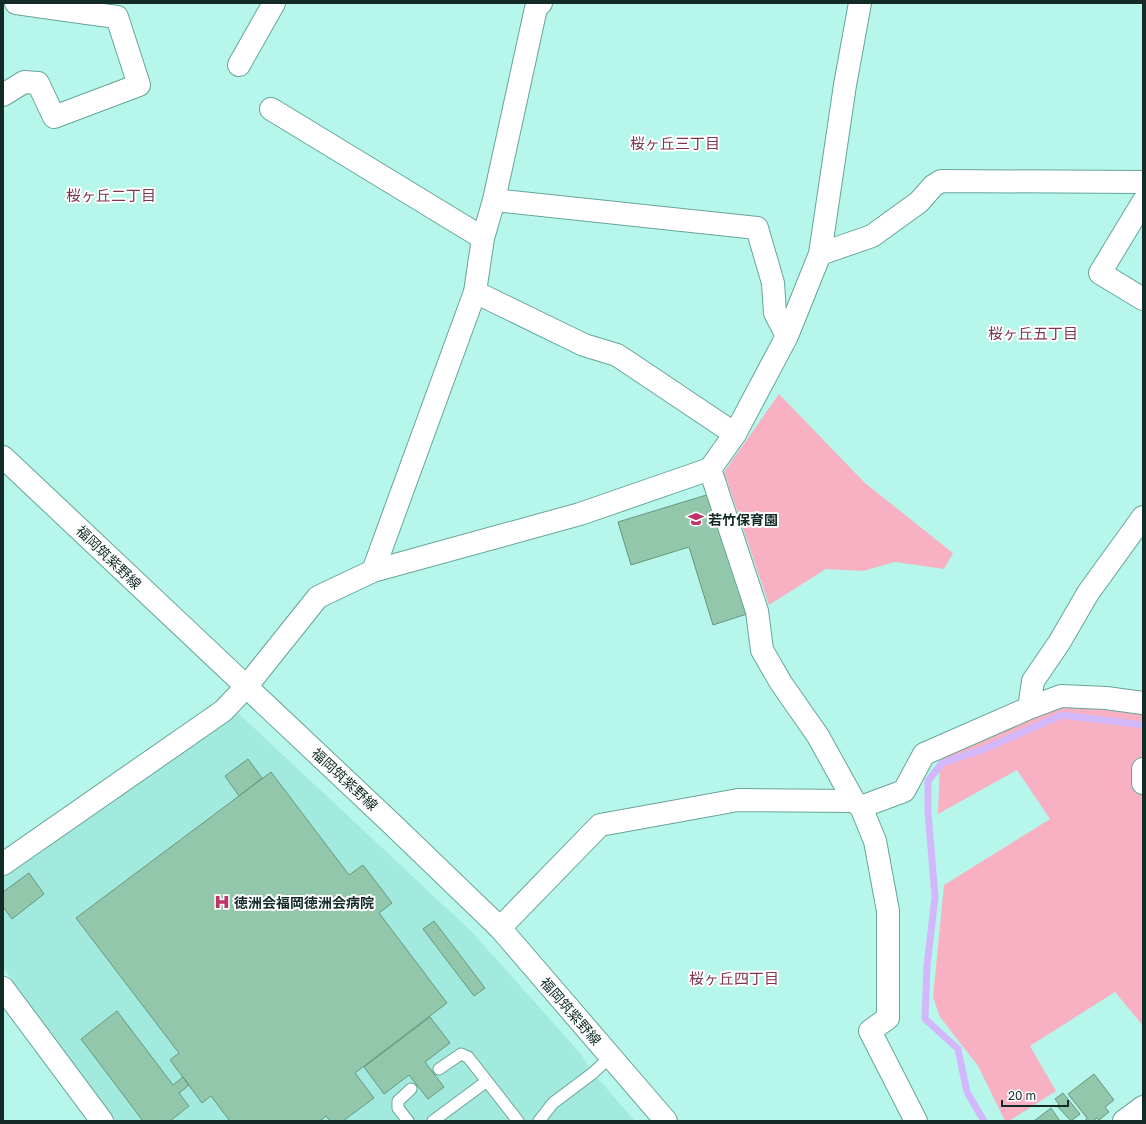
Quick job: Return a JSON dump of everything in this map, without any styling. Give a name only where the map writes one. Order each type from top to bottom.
[{"type":"street","points":[[3,95],[24,82],[38,83],[54,117],[139,85],[118,17],[88,8],[16,3]]},
{"type":"street","points":[[239,65],[274,3]]},
{"type":"street","points":[[3,864],[223,711],[246,687],[318,597],[373,571],[580,514],[710,469],[735,434],[787,336],[820,254],[845,85],[860,3]]},
{"type":"street","points":[[373,571],[475,292],[483,238],[494,200],[535,5]]},
{"type":"street","points":[[270,109],[483,238]]},
{"type":"street","points":[[820,254],[872,236],[919,202],[933,186],[941,181],[1143,182]]},
{"type":"street","points":[[494,200],[757,228],[772,283],[775,313],[787,336]]},
{"type":"street","points":[[1143,202],[1100,273],[1143,299]]},
{"type":"street","points":[[475,292],[584,346],[617,354],[735,434]]},
{"type":"street","name":"福岡筑紫野線","points":[[3,457],[391,822],[500,928],[666,1121]]},
{"type":"street","points":[[710,469],[757,611],[762,650],[781,683],[818,736],[858,804],[875,841],[888,911],[888,1018],[870,1031],[916,1121]]},
{"type":"street","points":[[1029,708],[1033,681],[1059,643],[1088,593],[1143,517]]},
{"type":"street","points":[[500,928],[600,825],[738,800],[858,804],[904,791],[924,754],[1029,708],[1061,696],[1106,698],[1143,703]]},
{"type":"street","points":[[1143,769],[1143,782]]},
{"type":"street","points":[[3,988],[102,1121]]},
{"type":"street","points":[[1124,1121],[1143,1107]]},
{"type":"lane","points":[[439,1069],[461,1054],[468,1056],[518,1121]]},
{"type":"lane","points":[[539,1121],[552,1103],[593,1073],[610,1056]]},
{"type":"lane","points":[[433,1121],[487,1081]]},
{"type":"lane","points":[[408,1121],[398,1108],[398,1101],[411,1089]]},
{"type":"shaded area","points":[[779,394],[865,483],[953,553],[944,569],[895,562],[863,571],[826,569],[769,605],[724,472]]},
{"type":"shaded area","points":[[1055,706],[1099,707],[1142,712],[1143,747],[1138,784],[1143,790],[1143,1026],[1115,992],[1030,1046],[1056,1091],[1009,1121],[1005,1121],[978,1066],[940,1017],[933,997],[944,885],[1050,819],[1017,770],[938,814],[940,758]]},
{"type":"shaded area","name":"徳洲会福岡徳洲会病院","points":[[238,713],[471,931],[581,1054],[593,1073],[635,1121],[113,1121],[3,967],[3,874]]},
{"type":"building","points":[[713,493],[750,613],[713,625],[689,547],[631,565],[618,522]]},
{"type":"building","points":[[248,759],[262,778],[239,796],[225,776]]},
{"type":"building","points":[[271,772],[349,875],[363,865],[392,903],[379,913],[447,1003],[355,1073],[374,1098],[343,1121],[330,1121],[326,1116],[320,1121],[230,1121],[211,1096],[202,1103],[170,1060],[179,1053],[76,918]]},
{"type":"building","points":[[29,873],[44,894],[12,919],[3,907],[3,892]]},
{"type":"building","points":[[434,921],[485,988],[474,996],[423,929]]},
{"type":"building","points":[[117,1011],[173,1085],[183,1077],[189,1085],[179,1093],[189,1106],[170,1121],[143,1121],[81,1039]]},
{"type":"building","points":[[430,1017],[450,1043],[425,1062],[444,1087],[428,1099],[409,1075],[384,1094],[364,1067]]},
{"type":"building","points":[[1094,1074],[1114,1100],[1105,1107],[1109,1112],[1099,1120],[1097,1118],[1093,1121],[1085,1121],[1087,1118],[1068,1094]]},
{"type":"building","points":[[1063,1093],[1080,1114],[1071,1121],[1057,1106],[1059,1104],[1055,1099]]},
{"type":"building","points":[[1051,1108],[1060,1121],[1034,1121]]},
{"type":"waterway","points":[[984,1121],[967,1092],[958,1049],[925,1019],[927,966],[935,897],[928,812],[928,781],[942,763],[984,749],[1062,715],[1143,725]]},
{"type":"place","name":"若竹保育園","points":[[696,519]]},
{"type":"place","name":"徳洲会福岡徳洲会病院","points":[[222,902]]},
{"type":"district","name":"桜ヶ丘三丁目","points":[[675,143]]},
{"type":"district","name":"桜ヶ丘二丁目","points":[[111,195]]},
{"type":"district","name":"桜ヶ丘五丁目","points":[[1033,333]]},
{"type":"district","name":"桜ヶ丘四丁目","points":[[734,978]]}]
